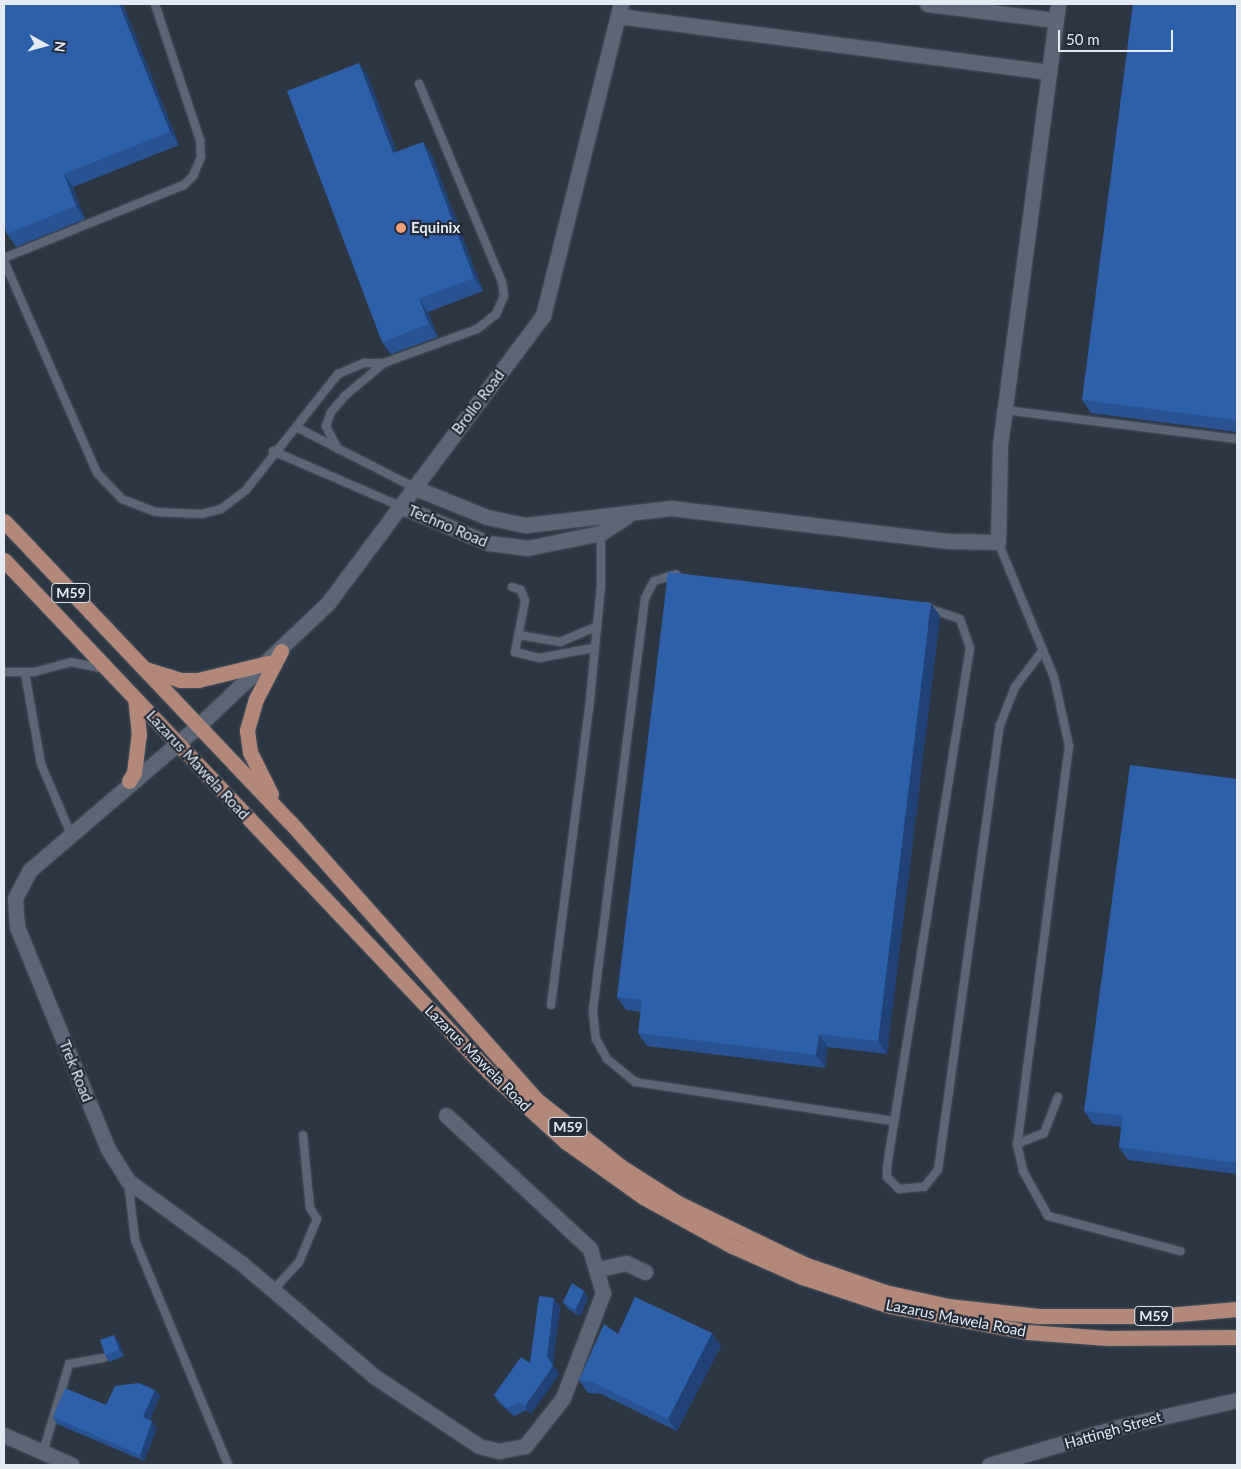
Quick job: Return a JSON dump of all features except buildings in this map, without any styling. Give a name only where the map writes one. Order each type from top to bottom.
[{"type":"main road","name":"M59","points":[[4,521],[139,666],[198,726]]},
{"type":"main road","name":"Lazarus Mawela Road","points":[[4,560],[177,744],[537,1117],[643,1197],[699,1230],[802,1277],[934,1317],[1027,1332],[1108,1338],[1237,1337]]},
{"type":"main road","points":[[281,651],[256,699],[248,742],[259,774],[290,822]]},
{"type":"main road","points":[[139,666],[180,680],[198,680],[268,663]]},
{"type":"main road","points":[[129,781],[134,773],[139,735],[135,699]]},
{"type":"main road","name":"Lazarus Mawela Road","points":[[198,726],[290,822],[538,1101],[620,1166],[709,1221],[812,1267],[948,1306],[1038,1316],[1156,1316],[1237,1309]]},
{"type":"street","points":[[927,4],[1056,20]]},
{"type":"street","points":[[627,516],[671,508],[702,509],[949,541],[998,542],[998,468],[1058,4]]},
{"type":"street","points":[[619,10],[1049,72]]},
{"type":"street","name":"Brollo Road","points":[[198,726],[281,651],[328,603],[547,309],[619,10]]},
{"type":"street","name":"Techno Road","points":[[413,487],[506,523],[541,525],[599,513],[627,516]]},
{"type":"street","name":"Techno Road","points":[[400,506],[502,547],[552,546],[601,533],[627,516]]},
{"type":"street","name":"Trek Road","points":[[198,726],[129,781],[70,832],[20,884],[15,898],[17,927],[108,1149],[128,1181],[274,1289],[375,1377],[479,1446],[500,1451],[525,1446],[563,1398],[603,1293],[599,1269],[590,1249],[446,1115]]},
{"type":"street","points":[[599,1269],[626,1263],[645,1272]]},
{"type":"street","name":"Hattingh Street","points":[[989,1465],[1132,1424],[1237,1400]]},
{"type":"street","points":[[4,1435],[72,1465]]},
{"type":"lane","points":[[155,4],[196,121],[201,157],[194,176],[184,185],[4,259],[98,473],[122,499],[156,512],[202,514],[221,508],[246,490],[273,452],[296,427],[338,374],[364,363],[384,363],[476,329],[496,314],[504,296],[419,84]]},
{"type":"lane","points":[[338,449],[326,426],[330,412],[384,363]]},
{"type":"lane","points":[[1005,410],[1237,440]]},
{"type":"lane","points":[[296,427],[413,487]]},
{"type":"lane","points":[[273,452],[400,506]]},
{"type":"lane","points":[[551,1005],[596,627],[601,533],[599,513]]},
{"type":"lane","points":[[998,542],[1043,650],[1069,746],[1017,1144],[1023,1171],[1048,1216],[1180,1251]]},
{"type":"lane","points":[[684,575],[672,573],[654,581],[645,598],[593,1012],[596,1039],[606,1059],[635,1082],[894,1121]]},
{"type":"lane","points":[[512,587],[521,590],[525,601],[515,652],[547,657],[593,648]]},
{"type":"lane","points":[[917,605],[960,619],[970,648],[894,1121],[887,1177],[899,1189],[924,1187],[936,1176],[942,1153],[1000,725],[1015,687],[1043,650]]},
{"type":"lane","points":[[519,636],[560,642],[596,627]]},
{"type":"lane","points":[[4,672],[25,673],[71,662],[108,671]]},
{"type":"lane","points":[[25,673],[41,764],[70,832]]},
{"type":"lane","points":[[1017,1144],[1044,1133],[1058,1097]]},
{"type":"lane","points":[[274,1289],[299,1262],[317,1219],[310,1208],[303,1135]]},
{"type":"lane","points":[[128,1181],[135,1240],[228,1465]]},
{"type":"lane","points":[[43,1452],[69,1364],[104,1358]]},
{"type":"place","name":"Equinix","points":[[401,228]]}]
